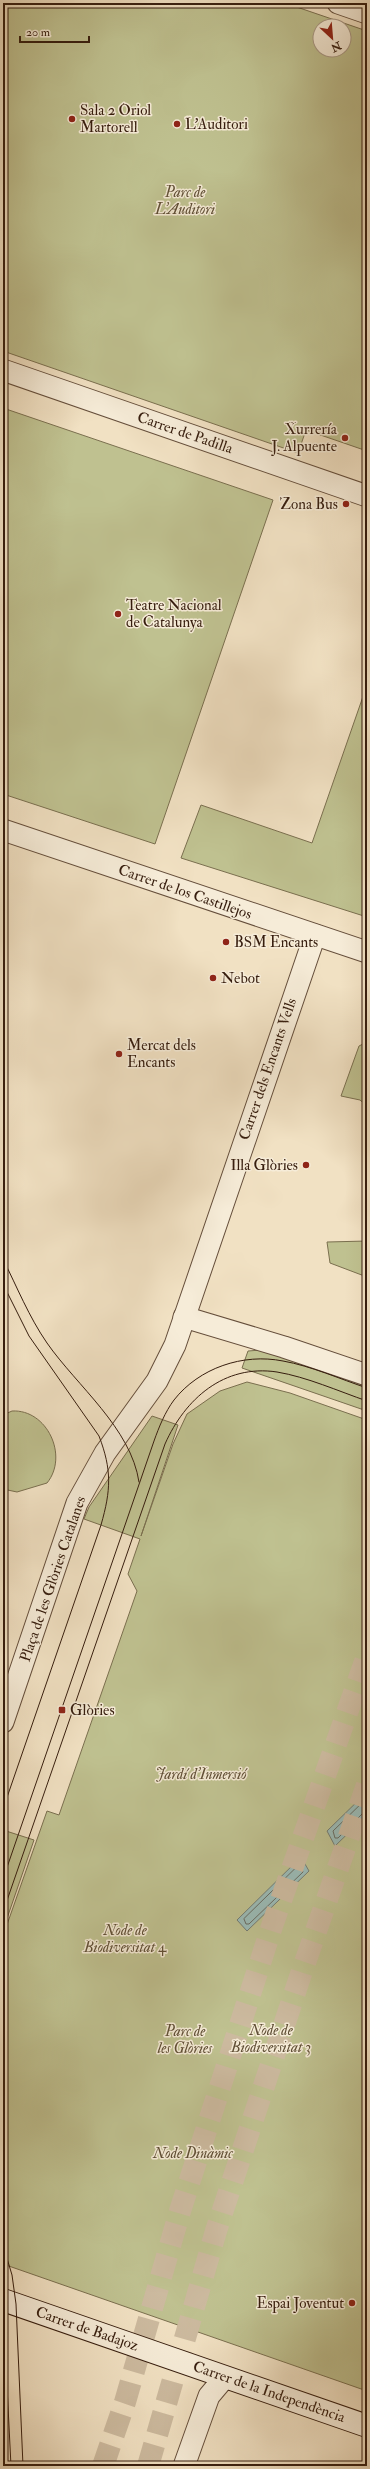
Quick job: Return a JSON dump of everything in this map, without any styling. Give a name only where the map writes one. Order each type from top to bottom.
[{"type":"street","points":[[338,3],[367,14]]},
{"type":"street","name":"Carrer de Padilla","points":[[3,370],[367,496]]},
{"type":"street","name":"Carrer de los Castillejos","points":[[3,830],[367,952]]},
{"type":"street","name":"Carrer dels Encants Vells","points":[[184,1317],[316,935]]},
{"type":"street","points":[[184,1317],[284,1346],[367,1375]]},
{"type":"street","name":"Plaça de les Glòries Catalanes","points":[[3,1722],[77,1503],[105,1453],[157,1381],[175,1344],[184,1317]]},
{"type":"street","name":"Carrer de Badajoz","points":[[3,2300],[172,2358]]},
{"type":"street","name":"Carrer de la Independència","points":[[172,2358],[367,2426]]},
{"type":"street","points":[[184,2466],[209,2396],[224,2377]]},
{"type":"green space","name":"Parc de L'Auditori","points":[[3,3],[285,3],[329,18],[312,18],[312,58],[352,58],[352,26],[367,31],[367,451],[306,430],[298,453],[3,351]]},
{"type":"green space","points":[[3,408],[273,500],[155,844],[3,794]]},
{"type":"green space","points":[[367,685],[367,917],[181,858],[201,805],[312,843]]},
{"type":"green space","points":[[365,1043],[367,1044],[367,1106],[360,1100],[341,1096],[359,1046]]},
{"type":"green space","points":[[367,1241],[367,1277],[330,1263],[327,1242]]},
{"type":"green space","points":[[261,1350],[367,1380],[367,1411],[242,1368],[248,1351]]},
{"type":"green space","name":"Parc de les Glòries","points":[[247,1382],[290,1393],[367,1420],[367,2391],[3,2264],[3,1936],[47,1811],[59,1815],[137,1591],[128,1574],[140,1539],[84,1519],[89,1507],[152,1416],[178,1425],[141,1536],[173,1444],[187,1414],[220,1391]]},
{"type":"green space","points":[[12,1411],[24,1412],[35,1418],[44,1426],[51,1436],[55,1448],[56,1460],[53,1472],[47,1483],[17,1492],[3,1489],[3,1415]]},
{"type":"green space","points":[[3,1830],[34,1840],[3,1930]]},
{"type":"water","points":[[367,1792],[367,1815],[335,1846],[327,1831]]},
{"type":"water","points":[[301,1857],[309,1871],[247,1931],[237,1920]]},
{"type":"tunnel","points":[[103,2466],[125,2402],[180,2211],[272,1926],[367,1656]]},
{"type":"tunnel","points":[[148,2466],[216,2231],[302,1971],[367,1785]]},
{"type":"tram line","points":[[3,1259],[29,1312],[47,1343],[101,1408],[125,1444],[134,1462],[139,1482]]},
{"type":"tram line","points":[[3,1284],[29,1336],[99,1436],[106,1459],[109,1480],[107,1501],[101,1525],[3,1809]]},
{"type":"tram line","points":[[3,1879],[154,1441],[162,1420],[174,1400],[196,1379],[209,1371],[238,1361],[253,1359],[268,1359],[294,1363],[367,1388]]},
{"type":"tram line","points":[[3,1912],[165,1444],[183,1413],[195,1399],[224,1379],[240,1374],[258,1371],[277,1372],[300,1377],[367,1401]]},
{"type":"tram line","points":[[3,2245],[12,2275],[16,2304],[23,2466]]},
{"type":"tram line","points":[[3,2306],[11,2466]]},
{"type":"place","name":"Sala 2 Oriol Martorell","points":[[72,119]]},
{"type":"place","name":"L'Auditori","points":[[177,124]]},
{"type":"place","name":"Xurrería J. Alpuente","points":[[345,438]]},
{"type":"place","name":"Zona Bus","points":[[346,504]]},
{"type":"place","name":"Teatre Nacional de Catalunya","points":[[118,614]]},
{"type":"place","name":"BSM Encants","points":[[226,942]]},
{"type":"place","name":"Nebot","points":[[213,978]]},
{"type":"place","name":"Mercat dels Encants","points":[[119,1054]]},
{"type":"place","name":"Illa Glòries","points":[[306,1165]]},
{"type":"place","name":"Glòries","points":[[62,1710]]},
{"type":"place","name":"Espai Joventut","points":[[352,2303]]},
{"type":"park label","name":"Jardí d'Inmersió","points":[[201,1774]]},
{"type":"park label","name":"Node de Biodiversitat 4","points":[[125,1938]]},
{"type":"park label","name":"Node de Biodiversitat 3","points":[[271,2038]]},
{"type":"park label","name":"Node Dinàmic","points":[[193,2153]]}]
